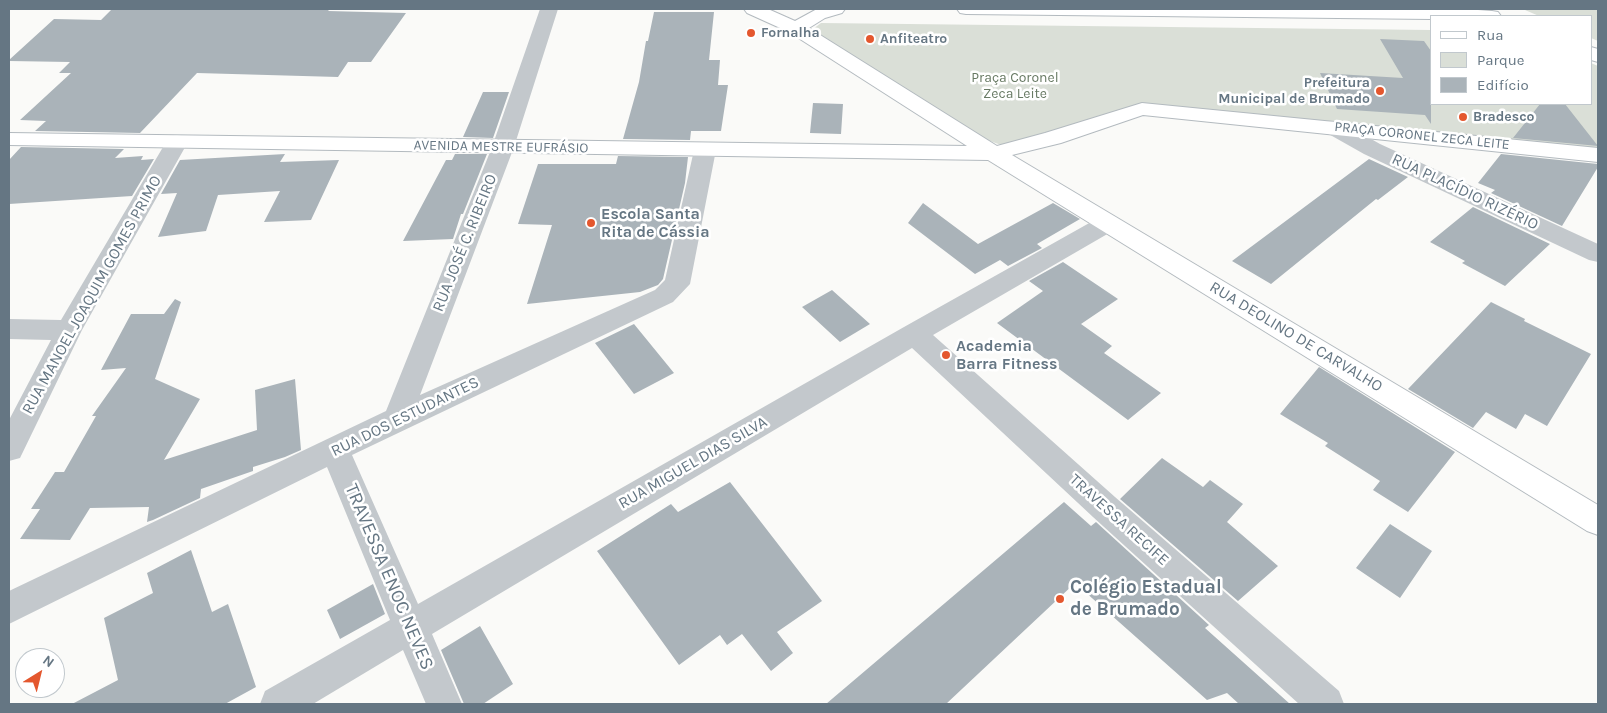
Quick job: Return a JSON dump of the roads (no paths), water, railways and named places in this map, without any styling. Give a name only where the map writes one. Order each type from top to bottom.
[{"type":"main road","points":[[754,9],[796,28],[994,153]]},
{"type":"main road","points":[[796,28],[819,14],[836,9]]},
{"type":"main road","points":[[966,9],[1458,11],[1485,15]]},
{"type":"main road","name":"PRAÇA CORONEL ZECA LEITE","points":[[994,153],[1053,138],[1142,109],[1598,155]]},
{"type":"main road","name":"AVENIDA MESTRE EUFRÁSIO","points":[[9,139],[994,153]]},
{"type":"main road","name":"RUA DEOLINO DE CARVALHO","points":[[994,153],[1598,521]]},
{"type":"street","name":"RUA JOSÉ C. RIBEIRO","points":[[396,419],[503,147],[549,9]]},
{"type":"street","name":"RUA PLACÍDIO RIZÉRIO","points":[[1333,127],[1372,149],[1598,254]]},
{"type":"street","name":"RUA MANOEL JOAQUIM GOMES PRIMO","points":[[9,450],[69,330],[177,142]]},
{"type":"street","name":"RUA DOS ESTUDANTES","points":[[9,608],[396,419],[664,296],[677,284],[704,150]]},
{"type":"street","name":"RUA MIGUEL DIAS SILVA","points":[[278,704],[914,334],[1108,224]]},
{"type":"street","points":[[9,329],[69,330]]},
{"type":"street","name":"TRAVESSA RECIFE","points":[[914,334],[1104,507],[1326,704]]},
{"type":"street","name":"TRAVESSA ENOC NEVES","points":[[334,450],[409,628],[444,704]]},
{"type":"place","name":"Fornalha","points":[[751,33]]},
{"type":"place","name":"Anfiteatro","points":[[870,39]]},
{"type":"place","name":"Prefeitura Municipal de Brumado","points":[[1380,91]]},
{"type":"place","name":"Bradesco","points":[[1463,117]]},
{"type":"place","name":"Escola Santa Rita de Cássia","points":[[591,223]]},
{"type":"place","name":"Academia Barra Fitness","points":[[946,355]]},
{"type":"place","name":"Colégio Estadual de Brumado","points":[[1060,599]]},
{"type":"park label","name":"Praça Coronel Zeca Leite","points":[[1015,86]]}]
